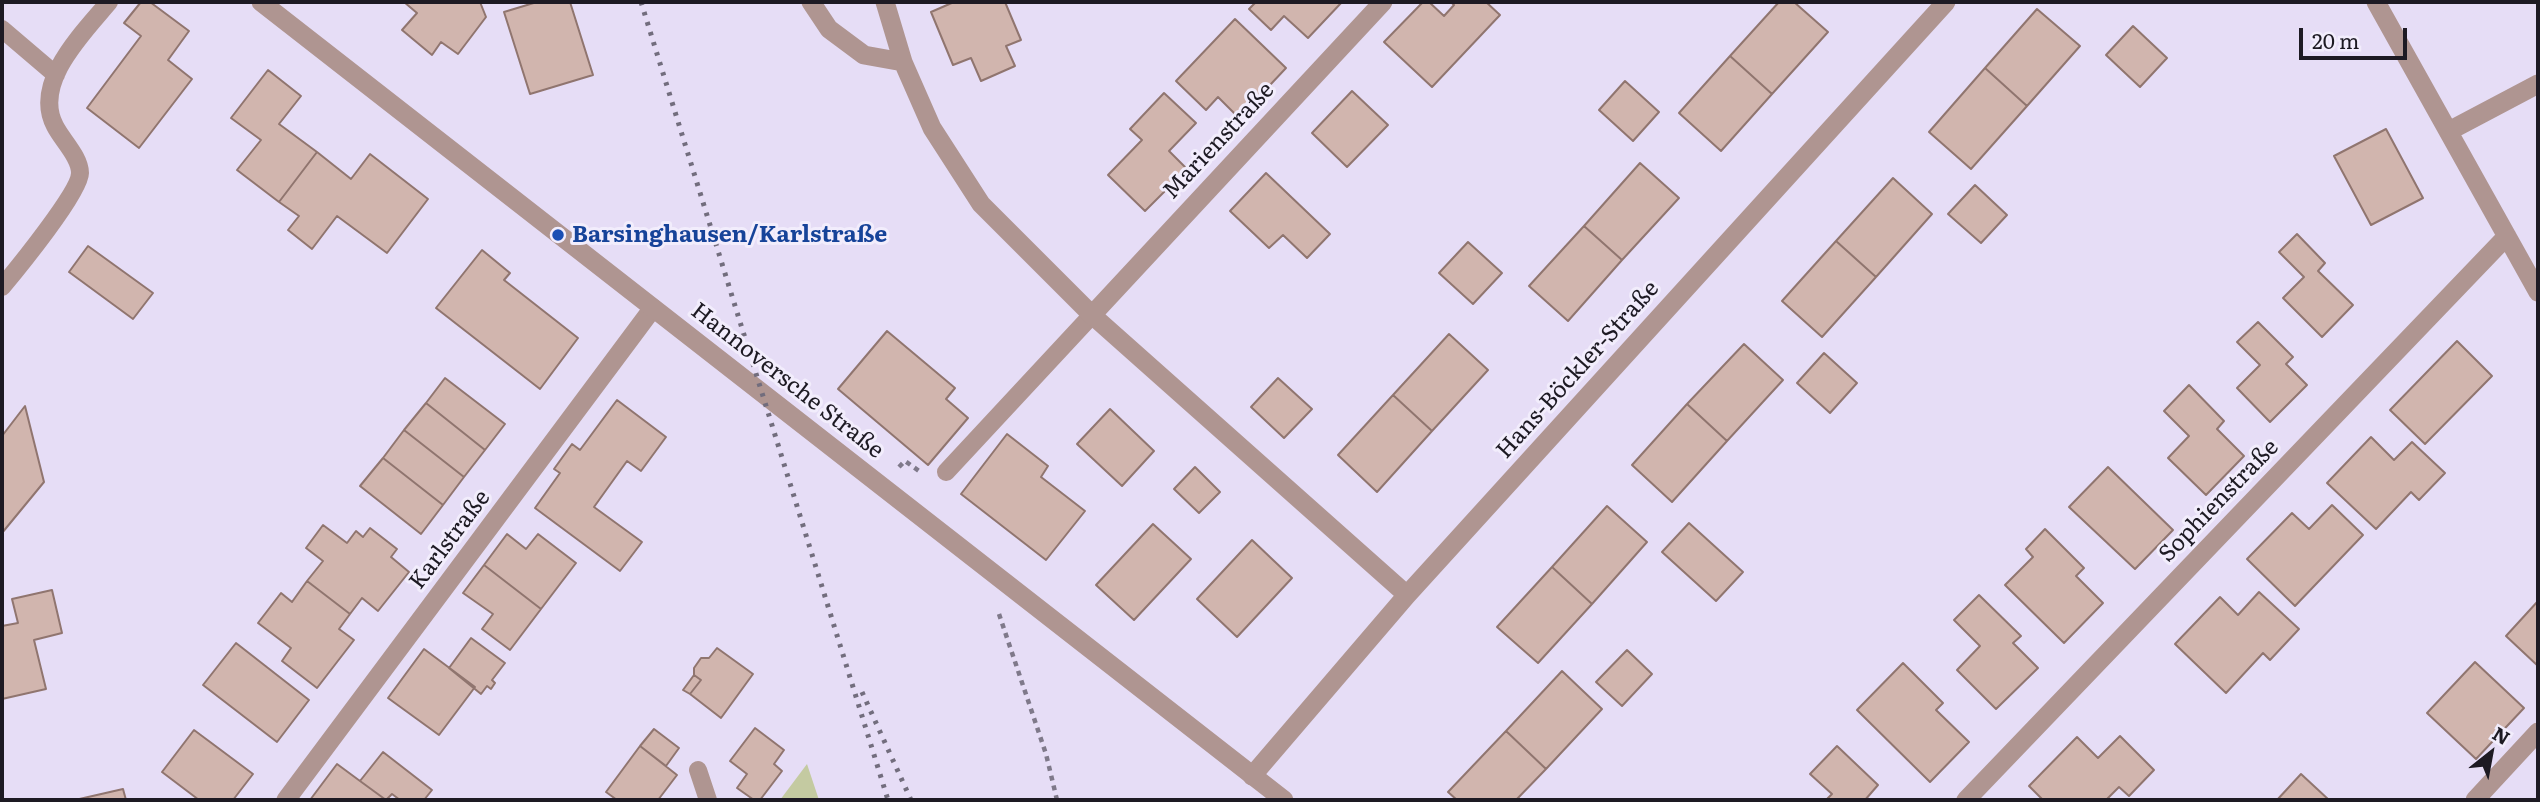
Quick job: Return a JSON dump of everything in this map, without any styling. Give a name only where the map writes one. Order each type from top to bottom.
[{"type":"street","name":"Hannoversche Straße","points":[[261,2],[1283,800]]},
{"type":"street","points":[[811,2],[829,29],[864,55],[903,62]]},
{"type":"street","points":[[886,2],[903,62],[932,128],[981,204],[1092,315],[1406,595]]},
{"type":"street","name":"Marienstraße","points":[[1092,315],[1383,2]]},
{"type":"street","name":"Hans-Böckler-Straße","points":[[1252,776],[1406,595],[1946,2]]},
{"type":"street","points":[[2376,2],[2538,292]]},
{"type":"street","points":[[2449,131],[2538,83]]},
{"type":"street","name":"Sophienstraße","points":[[1966,800],[2507,236]]},
{"type":"street","name":"Karlstraße","points":[[286,800],[653,308]]},
{"type":"street","points":[[2475,800],[2538,732]]},
{"type":"lane","points":[[2,287],[52,222],[79,180],[77,163],[54,124],[48,106],[50,90],[69,52],[109,2]]},
{"type":"lane","points":[[2,29],[56,75]]},
{"type":"lane","points":[[946,472],[1092,315]]},
{"type":"lane","points":[[698,770],[708,800]]},
{"type":"path","points":[[988,571],[1000,620],[1046,754],[1057,800]]},
{"type":"green space","points":[[807,764],[819,800],[780,800]]},
{"type":"building","points":[[141,2],[150,2],[189,31],[168,60],[192,79],[139,148],[87,108],[141,36],[124,23]]},
{"type":"building","points":[[404,2],[480,2],[486,17],[458,54],[441,42],[432,55],[402,30],[417,13]]},
{"type":"building","points":[[537,2],[570,2],[593,75],[530,94],[504,12]]},
{"type":"building","points":[[954,2],[1005,2],[1021,40],[1006,46],[1015,66],[981,81],[971,58],[953,65],[931,12]]},
{"type":"building","points":[[1256,2],[1342,2],[1308,38],[1284,16],[1271,30],[1249,9]]},
{"type":"building","points":[[1423,2],[1429,2],[1444,16],[1454,5],[1451,2],[1486,2],[1500,15],[1432,87],[1384,42]]},
{"type":"building","points":[[1779,2],[1794,2],[1828,32],[1772,94],[1730,56]]},
{"type":"building","points":[[2037,9],[2080,46],[2027,106],[1985,68]]},
{"type":"building","points":[[1235,19],[1286,68],[1239,118],[1218,97],[1206,110],[1176,81]]},
{"type":"building","points":[[2133,26],[2167,58],[2140,87],[2106,55]]},
{"type":"building","points":[[1730,56],[1772,94],[1721,151],[1679,113]]},
{"type":"building","points":[[1985,68],[2027,106],[1971,169],[1929,132]]},
{"type":"building","points":[[268,70],[301,96],[279,124],[317,152],[279,202],[237,170],[261,140],[231,118]]},
{"type":"building","points":[[1625,81],[1659,112],[1633,141],[1599,110]]},
{"type":"building","points":[[1352,91],[1388,125],[1347,167],[1312,133]]},
{"type":"building","points":[[1164,93],[1196,123],[1169,151],[1187,169],[1145,211],[1108,175],[1142,140],[1130,129]]},
{"type":"building","points":[[2386,129],[2423,198],[2371,225],[2334,156]]},
{"type":"building","points":[[317,152],[351,179],[370,154],[428,199],[387,253],[337,216],[312,249],[288,230],[299,216],[279,202]]},
{"type":"building","points":[[1640,163],[1679,198],[1622,260],[1584,226]]},
{"type":"building","points":[[1266,173],[1330,234],[1307,258],[1283,235],[1269,248],[1230,211]]},
{"type":"building","points":[[1893,178],[1932,214],[1876,277],[1836,241]]},
{"type":"building","points":[[1975,185],[2007,215],[1981,243],[1948,214]]},
{"type":"building","points":[[1584,226],[1622,260],[1568,321],[1529,286]]},
{"type":"building","points":[[2297,234],[2325,263],[2318,271],[2353,305],[2322,337],[2283,298],[2304,277],[2279,252]]},
{"type":"building","points":[[1836,241],[1876,277],[1822,337],[1782,301]]},
{"type":"building","points":[[1468,242],[1502,273],[1473,304],[1439,273]]},
{"type":"building","points":[[88,246],[153,293],[133,319],[69,272]]},
{"type":"building","points":[[482,250],[510,273],[504,280],[578,338],[540,389],[436,308]]},
{"type":"building","points":[[2258,322],[2293,357],[2286,364],[2307,385],[2270,422],[2237,388],[2260,365],[2237,342]]},
{"type":"building","points":[[887,331],[955,388],[946,399],[968,418],[928,465],[838,389]]},
{"type":"building","points":[[1449,334],[1488,370],[1432,431],[1393,395]]},
{"type":"building","points":[[2457,341],[2492,376],[2425,444],[2390,410]]},
{"type":"building","points":[[1744,344],[1783,380],[1727,441],[1687,404]]},
{"type":"building","points":[[1824,353],[1857,383],[1830,413],[1797,383]]},
{"type":"building","points":[[445,378],[505,424],[485,450],[426,403]]},
{"type":"building","points":[[1278,378],[1312,409],[1284,438],[1251,407]]},
{"type":"building","points":[[2189,385],[2224,421],[2217,429],[2244,456],[2206,495],[2168,458],[2189,436],[2164,411]]},
{"type":"building","points":[[1393,395],[1432,431],[1377,492],[1338,455]]},
{"type":"building","points":[[617,400],[666,437],[641,471],[627,461],[594,507],[642,542],[620,571],[535,508],[560,473],[554,469],[572,444],[580,450]]},
{"type":"building","points":[[426,403],[485,450],[464,477],[404,430]]},
{"type":"building","points":[[1687,404],[1727,441],[1672,502],[1632,465]]},
{"type":"building","points":[[25,406],[44,482],[2,533],[2,436]]},
{"type":"building","points":[[1110,409],[1154,451],[1122,486],[1077,444]]},
{"type":"building","points":[[404,430],[464,477],[443,505],[383,458]]},
{"type":"building","points":[[1007,434],[1048,466],[1041,477],[1085,511],[1046,560],[961,494]]},
{"type":"building","points":[[2371,437],[2394,460],[2412,442],[2445,473],[2419,500],[2411,492],[2376,529],[2327,483]]},
{"type":"building","points":[[383,458],[443,505],[421,534],[360,486]]},
{"type":"building","points":[[1195,467],[1220,492],[1199,513],[1174,489]]},
{"type":"building","points":[[2108,467],[2173,530],[2135,569],[2069,507]]},
{"type":"building","points":[[2332,505],[2363,535],[2295,606],[2247,559],[2292,513],[2309,529]]},
{"type":"building","points":[[1607,506],[1647,542],[1592,604],[1552,567]]},
{"type":"building","points":[[1689,523],[1743,572],[1716,601],[1662,552]]},
{"type":"building","points":[[1153,524],[1191,559],[1134,620],[1096,585]]},
{"type":"building","points":[[323,525],[347,543],[356,531],[363,537],[370,528],[397,549],[391,557],[409,572],[378,611],[362,598],[350,614],[307,581],[323,561],[306,548]]},
{"type":"building","points":[[2045,529],[2084,568],[2076,576],[2103,603],[2064,643],[2005,585],[2033,557],[2026,549]]},
{"type":"building","points":[[507,534],[526,549],[538,534],[576,563],[541,609],[484,565]]},
{"type":"building","points":[[1252,540],[1292,578],[1237,637],[1197,599]]},
{"type":"building","points":[[484,565],[541,609],[510,650],[482,629],[493,614],[463,593]]},
{"type":"building","points":[[1552,567],[1592,604],[1538,663],[1497,627]]},
{"type":"building","points":[[307,581],[350,614],[339,629],[354,640],[317,688],[282,661],[291,648],[258,623],[281,593],[292,602]]},
{"type":"building","points":[[52,590],[62,633],[34,640],[46,689],[2,699],[2,626],[18,623],[12,599]]},
{"type":"building","points":[[2259,592],[2299,629],[2270,660],[2263,653],[2226,693],[2175,644],[2220,597],[2238,615]]},
{"type":"building","points":[[1979,595],[2021,636],[2013,643],[2038,668],[1996,709],[1957,670],[1980,646],[1954,620]]},
{"type":"building","points":[[2538,601],[2538,666],[2506,636]]},
{"type":"building","points":[[471,638],[505,663],[492,680],[495,683],[491,689],[487,686],[481,694],[449,668]]},
{"type":"building","points":[[236,643],[309,700],[277,742],[203,685]]},
{"type":"building","points":[[717,648],[753,674],[721,718],[690,694],[701,680],[694,675],[694,668],[701,658],[709,658]]},
{"type":"building","points":[[424,649],[475,687],[439,735],[388,698]]},
{"type":"building","points":[[1627,650],[1652,674],[1622,706],[1596,682]]},
{"type":"building","points":[[2475,662],[2524,708],[2476,759],[2427,713]]},
{"type":"building","points":[[1903,663],[1943,703],[1936,710],[1969,742],[1930,782],[1857,710]]},
{"type":"building","points":[[1562,671],[1602,709],[1546,769],[1506,731]]},
{"type":"building","points":[[694,675],[701,680],[690,694],[683,690]]},
{"type":"building","points":[[755,728],[784,750],[774,764],[782,771],[760,800],[754,800],[737,788],[747,774],[730,761]]},
{"type":"building","points":[[654,729],[679,748],[666,766],[640,746]]},
{"type":"building","points":[[194,730],[253,774],[233,800],[199,800],[162,772]]},
{"type":"building","points":[[1506,731],[1546,769],[1516,800],[1457,800],[1448,792]]},
{"type":"building","points":[[2120,736],[2154,770],[2129,796],[2119,787],[2106,800],[2043,800],[2029,786],[2077,737],[2098,758]]},
{"type":"building","points":[[640,746],[677,775],[658,800],[617,800],[606,792]]},
{"type":"building","points":[[1837,746],[1878,785],[1865,800],[1826,800],[1832,794],[1810,774]]},
{"type":"building","points":[[383,752],[432,790],[424,800],[400,800],[392,794],[386,800],[360,781]]},
{"type":"building","points":[[337,764],[360,781],[386,800],[310,800]]},
{"type":"building","points":[[2301,774],[2329,800],[2277,800]]},
{"type":"building","points":[[123,789],[126,800],[75,800]]},
{"type":"railway","points":[[641,2],[888,800]]},
{"type":"railway","points":[[862,692],[911,800]]},
{"type":"place","name":"Barsinghausen/Karlstraße","points":[[558,235]]}]
